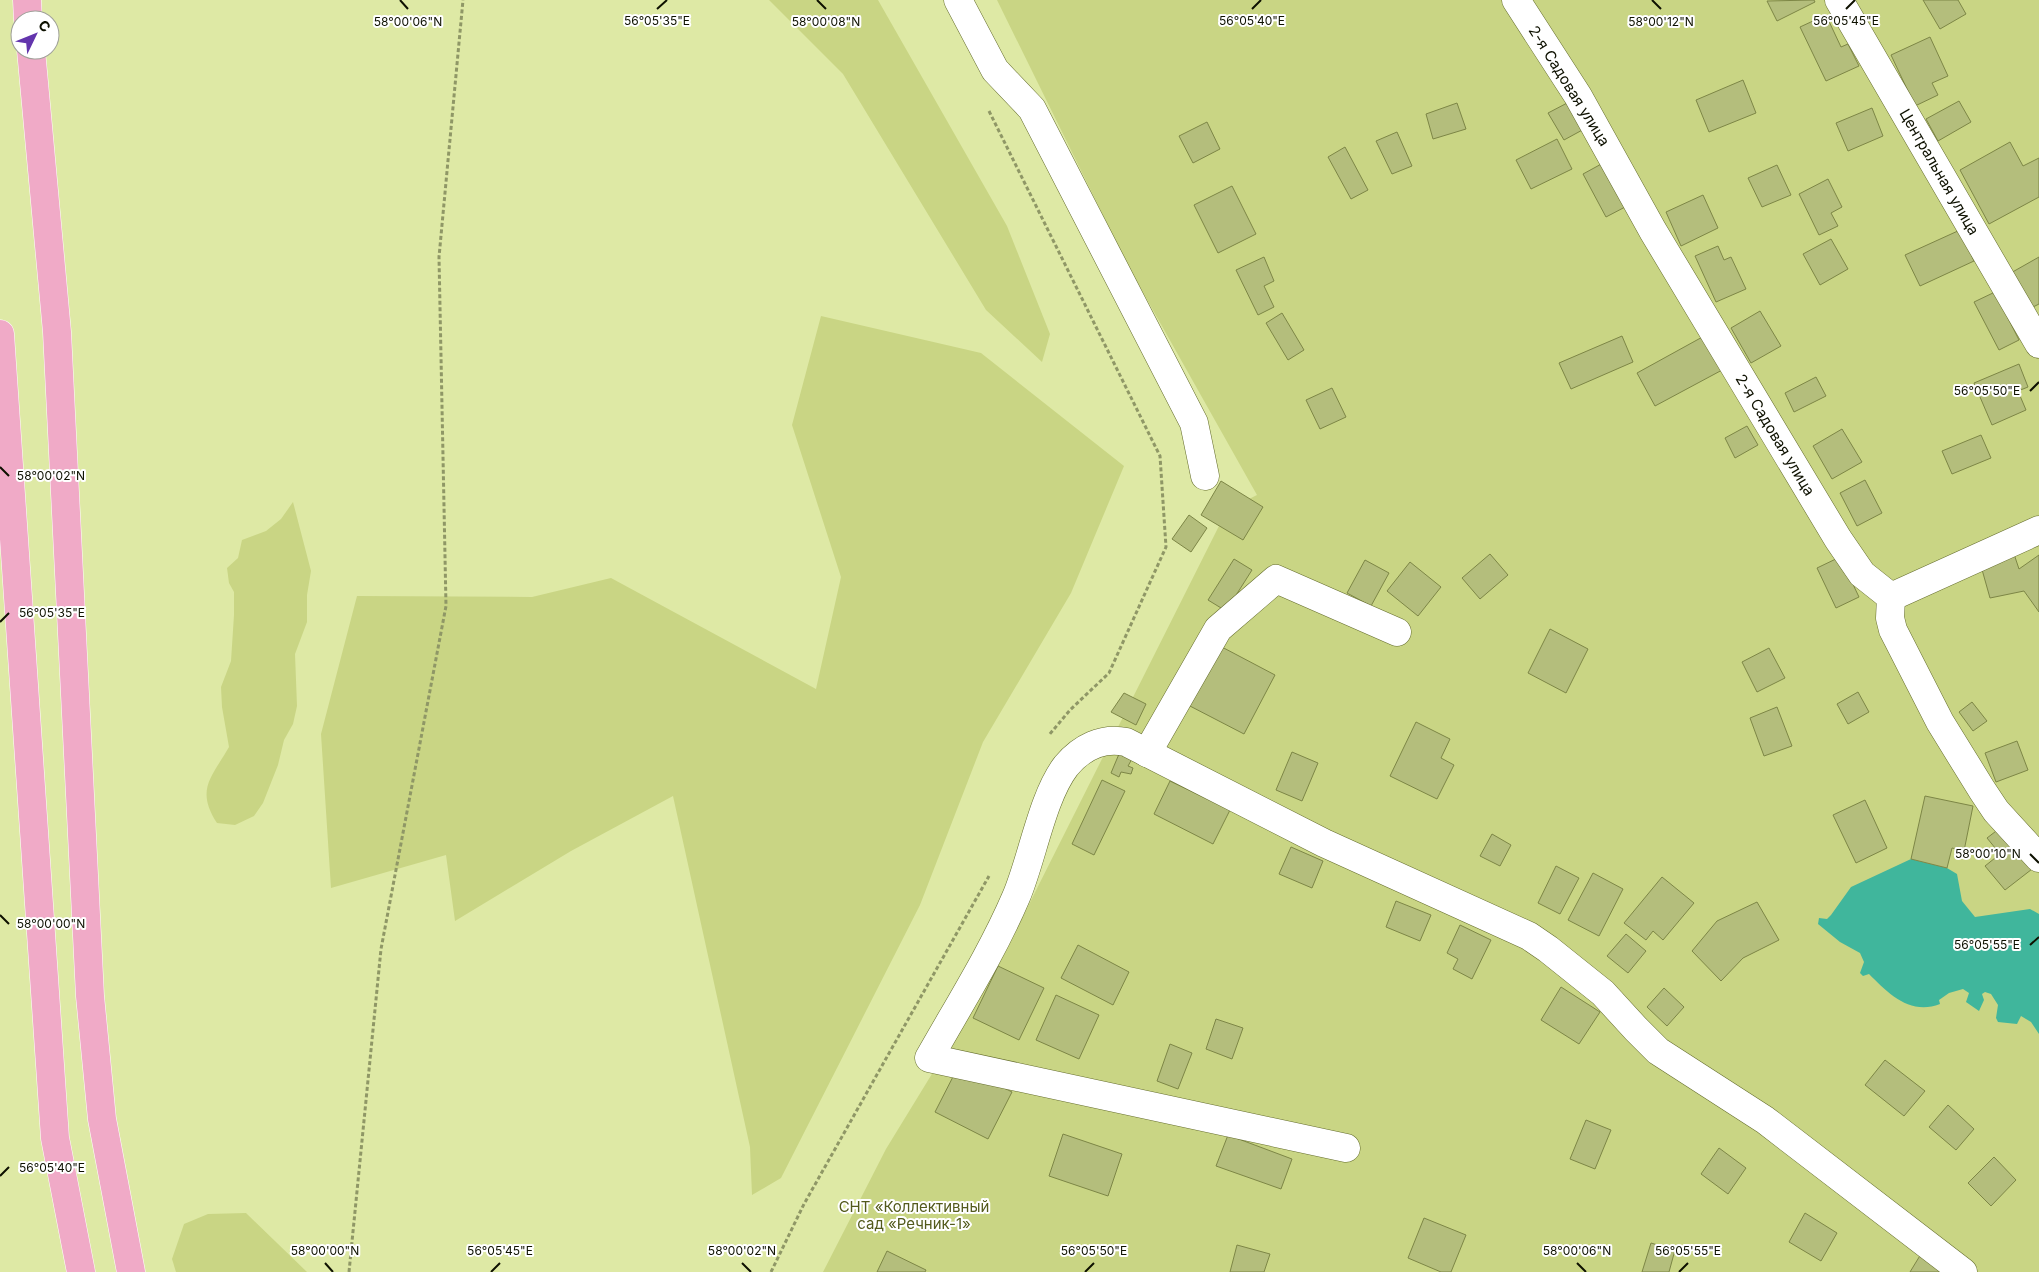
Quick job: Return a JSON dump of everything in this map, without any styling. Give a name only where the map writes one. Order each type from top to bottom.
[{"type":"main road","points":[[32,60],[58,332],[90,996],[102,1120],[131,1272]]},
{"type":"main road","points":[[0,334],[55,1138],[81,1272]]},
{"type":"lane","points":[[958,0],[995,70],[1032,110],[1194,423],[1205,476]]},
{"type":"lane","name":"2-я Садовая улица","points":[[1516,0],[1578,96],[1653,231],[1838,539],[1862,574],[1891,597]]},
{"type":"lane","name":"Центральная улица","points":[[1839,0],[2039,344]]},
{"type":"lane","points":[[2039,530],[1891,597],[1890,618],[1893,630],[1940,722],[1996,811],[2039,858]]},
{"type":"lane","points":[[1147,752],[1218,629],[1276,579],[1397,632]]},
{"type":"lane","points":[[1346,1148],[929,1058],[988,955],[1017,896],[1053,788],[1066,766],[1086,748],[1108,741],[1126,742],[1324,843],[1529,936],[1603,993],[1658,1051],[1765,1120],[1963,1272]]},
{"type":"path","points":[[350,1272],[381,949],[446,606],[439,257],[463,0]]},
{"type":"path","points":[[987,107],[1160,456],[1166,547],[1109,673],[1070,710],[1046,740]]},
{"type":"path","points":[[771,1272],[804,1204],[990,874]]},
{"type":"green space","points":[[769,0],[878,0],[1007,226],[1050,334],[1042,362],[986,310],[843,74]]},
{"type":"green space","name":"СНТ «Коллективный сад «Речник-1»","points":[[997,0],[2039,0],[2039,1272],[823,1272],[886,1149],[998,966],[1227,510],[1257,495],[1127,264]]},
{"type":"green space","points":[[821,316],[981,353],[1124,466],[1071,593],[983,742],[920,905],[781,1178],[752,1195],[750,1147],[673,796],[571,851],[455,921],[446,855],[331,888],[321,734],[357,596],[532,597],[611,578],[816,689],[841,577],[792,425]]},
{"type":"green space","points":[[293,502],[311,571],[307,595],[307,622],[295,654],[297,706],[293,724],[284,740],[278,765],[263,803],[254,816],[235,825],[217,823],[207,801],[207,792],[212,775],[229,747],[222,707],[221,687],[231,661],[234,615],[234,592],[229,583],[227,568],[238,558],[242,540],[266,531],[281,519]]},
{"type":"green space","points":[[246,1213],[307,1272],[176,1272],[172,1259],[184,1224],[208,1214]]},
{"type":"water","points":[[1911,859],[1947,868],[1957,874],[1962,901],[1975,917],[2030,909],[2039,914],[2039,1034],[2031,1022],[2021,1016],[2017,1024],[1998,1022],[1996,1018],[1998,1005],[1991,994],[1985,992],[1982,994],[1984,1000],[1979,1011],[1966,1002],[1969,993],[1963,989],[1949,993],[1939,1000],[1940,1004],[1929,1007],[1909,1005],[1900,1001],[1869,974],[1863,976],[1860,973],[1864,962],[1860,953],[1840,942],[1818,924],[1819,918],[1827,919],[1831,915],[1851,887]]},
{"type":"building","points":[[1814,0],[1815,2],[1777,21],[1767,1]]},
{"type":"building","points":[[1923,0],[1958,0],[1966,14],[1940,29]]},
{"type":"building","points":[[1826,15],[1841,47],[1848,44],[1859,66],[1826,81],[1800,27]]},
{"type":"building","points":[[1930,37],[1948,76],[1932,83],[1938,95],[1915,106],[1891,55]]},
{"type":"building","points":[[1743,80],[1756,113],[1709,132],[1696,100]]},
{"type":"building","points":[[1571,101],[1586,128],[1564,140],[1548,113]]},
{"type":"building","points":[[1959,101],[1971,122],[1938,141],[1926,119]]},
{"type":"building","points":[[1457,103],[1466,129],[1433,139],[1426,114]]},
{"type":"building","points":[[1872,108],[1883,136],[1848,151],[1836,123]]},
{"type":"building","points":[[1207,122],[1220,149],[1193,163],[1179,136]]},
{"type":"building","points":[[1397,132],[1412,166],[1392,174],[1376,141]]},
{"type":"building","points":[[1557,139],[1572,169],[1531,189],[1516,160]]},
{"type":"building","points":[[2010,142],[2023,166],[2039,158],[2039,197],[1989,224],[1960,170]]},
{"type":"building","points":[[1345,147],[1368,190],[1351,199],[1328,157]]},
{"type":"building","points":[[1605,162],[1627,206],[1606,217],[1583,174]]},
{"type":"building","points":[[1777,165],[1791,195],[1762,207],[1748,178]]},
{"type":"building","points":[[1828,179],[1842,207],[1831,213],[1838,226],[1819,235],[1799,194]]},
{"type":"building","points":[[1232,186],[1256,234],[1218,253],[1194,205]]},
{"type":"building","points":[[1703,195],[1718,228],[1681,246],[1666,212]]},
{"type":"building","points":[[1960,230],[1974,261],[1920,286],[1905,255]]},
{"type":"building","points":[[1831,239],[1848,269],[1820,285],[1803,254]]},
{"type":"building","points":[[1718,246],[1724,260],[1731,257],[1746,289],[1716,302],[1695,256]]},
{"type":"building","points":[[1264,257],[1274,281],[1264,286],[1274,307],[1258,315],[1236,270]]},
{"type":"building","points":[[2039,257],[2039,304],[2029,309],[2009,274]]},
{"type":"building","points":[[1995,292],[2019,340],[1999,350],[1974,302]]},
{"type":"building","points":[[1760,311],[1781,346],[1751,363],[1731,328]]},
{"type":"building","points":[[1282,313],[1304,350],[1288,360],[1266,323]]},
{"type":"building","points":[[1706,335],[1724,369],[1655,406],[1637,373]]},
{"type":"building","points":[[1622,336],[1633,362],[1571,389],[1559,363]]},
{"type":"building","points":[[2019,364],[2028,387],[2018,391],[2026,410],[1992,425],[1974,383]]},
{"type":"building","points":[[1816,377],[1826,396],[1794,412],[1785,393]]},
{"type":"building","points":[[1332,388],[1346,417],[1320,429],[1306,400]]},
{"type":"building","points":[[1747,426],[1758,445],[1735,458],[1725,438]]},
{"type":"building","points":[[1842,429],[1862,462],[1832,479],[1813,446]]},
{"type":"building","points":[[1981,435],[1991,458],[1952,474],[1942,451]]},
{"type":"building","points":[[1865,480],[1882,513],[1857,526],[1840,493]]},
{"type":"building","points":[[1221,481],[1263,507],[1243,540],[1201,515]]},
{"type":"building","points":[[1189,515],[1207,528],[1191,552],[1172,539]]},
{"type":"building","points":[[2013,551],[2019,569],[2039,555],[2039,612],[2024,591],[1990,598],[1981,566]]},
{"type":"building","points":[[1490,554],[1508,575],[1480,599],[1462,578]]},
{"type":"building","points":[[1840,557],[1859,597],[1836,608],[1817,568]]},
{"type":"building","points":[[1234,559],[1252,570],[1226,611],[1208,600]]},
{"type":"building","points":[[1365,560],[1389,573],[1371,606],[1347,593]]},
{"type":"building","points":[[1410,562],[1441,587],[1418,616],[1387,591]]},
{"type":"building","points":[[1550,629],[1588,649],[1566,693],[1528,673]]},
{"type":"building","points":[[1220,646],[1275,675],[1244,734],[1188,705]]},
{"type":"building","points":[[1769,648],[1785,678],[1757,692],[1742,662]]},
{"type":"building","points":[[1858,692],[1869,712],[1848,724],[1837,704]]},
{"type":"building","points":[[1124,693],[1146,704],[1136,725],[1111,712]]},
{"type":"building","points":[[1972,702],[1987,721],[1973,731],[1959,712]]},
{"type":"building","points":[[1777,707],[1792,746],[1764,756],[1750,718]]},
{"type":"building","points":[[1416,722],[1450,739],[1441,758],[1454,765],[1437,799],[1390,776]]},
{"type":"building","points":[[2017,741],[2028,770],[1996,782],[1985,753]]},
{"type":"building","points":[[1292,752],[1318,763],[1302,801],[1276,790]]},
{"type":"building","points":[[1119,754],[1132,759],[1128,766],[1133,768],[1131,774],[1121,772],[1119,777],[1111,773]]},
{"type":"building","points":[[1102,780],[1125,791],[1094,855],[1072,844]]},
{"type":"building","points":[[1170,781],[1230,810],[1213,844],[1154,814]]},
{"type":"building","points":[[1925,796],[1973,806],[1964,851],[1952,848],[1947,868],[1911,859]]},
{"type":"building","points":[[1865,800],[1887,848],[1856,863],[1833,815]]},
{"type":"building","points":[[2004,825],[2036,866],[2005,890],[1985,866],[2000,854],[1987,838]]},
{"type":"building","points":[[1492,834],[1511,845],[1500,866],[1480,856]]},
{"type":"building","points":[[1291,847],[1323,861],[1312,888],[1279,874]]},
{"type":"building","points":[[1556,866],[1579,878],[1560,914],[1538,903]]},
{"type":"building","points":[[1593,873],[1623,889],[1599,936],[1568,920]]},
{"type":"building","points":[[1662,877],[1694,903],[1663,940],[1653,931],[1646,940],[1624,923]]},
{"type":"building","points":[[1396,901],[1431,915],[1420,941],[1386,927]]},
{"type":"building","points":[[1757,902],[1779,940],[1743,958],[1721,981],[1692,951],[1717,921]]},
{"type":"building","points":[[1460,925],[1491,940],[1472,979],[1453,969],[1458,959],[1447,953]]},
{"type":"building","points":[[1626,934],[1646,951],[1628,973],[1607,956]]},
{"type":"building","points":[[1078,945],[1129,972],[1113,1005],[1061,978]]},
{"type":"building","points":[[998,966],[1044,988],[1019,1040],[973,1018]]},
{"type":"building","points":[[1561,987],[1600,1012],[1579,1044],[1541,1020]]},
{"type":"building","points":[[1664,988],[1684,1007],[1667,1026],[1647,1007]]},
{"type":"building","points":[[1056,995],[1099,1015],[1079,1059],[1036,1040]]},
{"type":"building","points":[[1216,1019],[1243,1028],[1232,1059],[1206,1049]]},
{"type":"building","points":[[1170,1044],[1192,1053],[1178,1089],[1157,1081]]},
{"type":"building","points":[[1885,1060],[1925,1091],[1904,1116],[1865,1085]]},
{"type":"building","points":[[959,1065],[1012,1092],[988,1139],[935,1112]]},
{"type":"building","points":[[1948,1105],[1974,1129],[1956,1150],[1929,1127]]},
{"type":"building","points":[[1586,1120],[1611,1130],[1595,1169],[1570,1159]]},
{"type":"building","points":[[1063,1134],[1122,1154],[1108,1196],[1049,1176]]},
{"type":"building","points":[[1228,1135],[1292,1159],[1281,1189],[1216,1166]]},
{"type":"building","points":[[1719,1148],[1746,1168],[1728,1194],[1701,1174]]},
{"type":"building","points":[[1994,1157],[2016,1180],[1991,1206],[1968,1183]]},
{"type":"building","points":[[1805,1213],[1837,1233],[1821,1261],[1789,1242]]},
{"type":"building","points":[[1424,1218],[1466,1235],[1451,1272],[1441,1272],[1408,1258]]},
{"type":"building","points":[[1651,1243],[1675,1250],[1669,1272],[1642,1272]]},
{"type":"building","points":[[1237,1245],[1270,1254],[1264,1272],[1230,1272]]},
{"type":"building","points":[[1924,1249],[1944,1272],[1910,1272]]},
{"type":"building","points":[[887,1251],[926,1270],[925,1272],[877,1272]]}]
